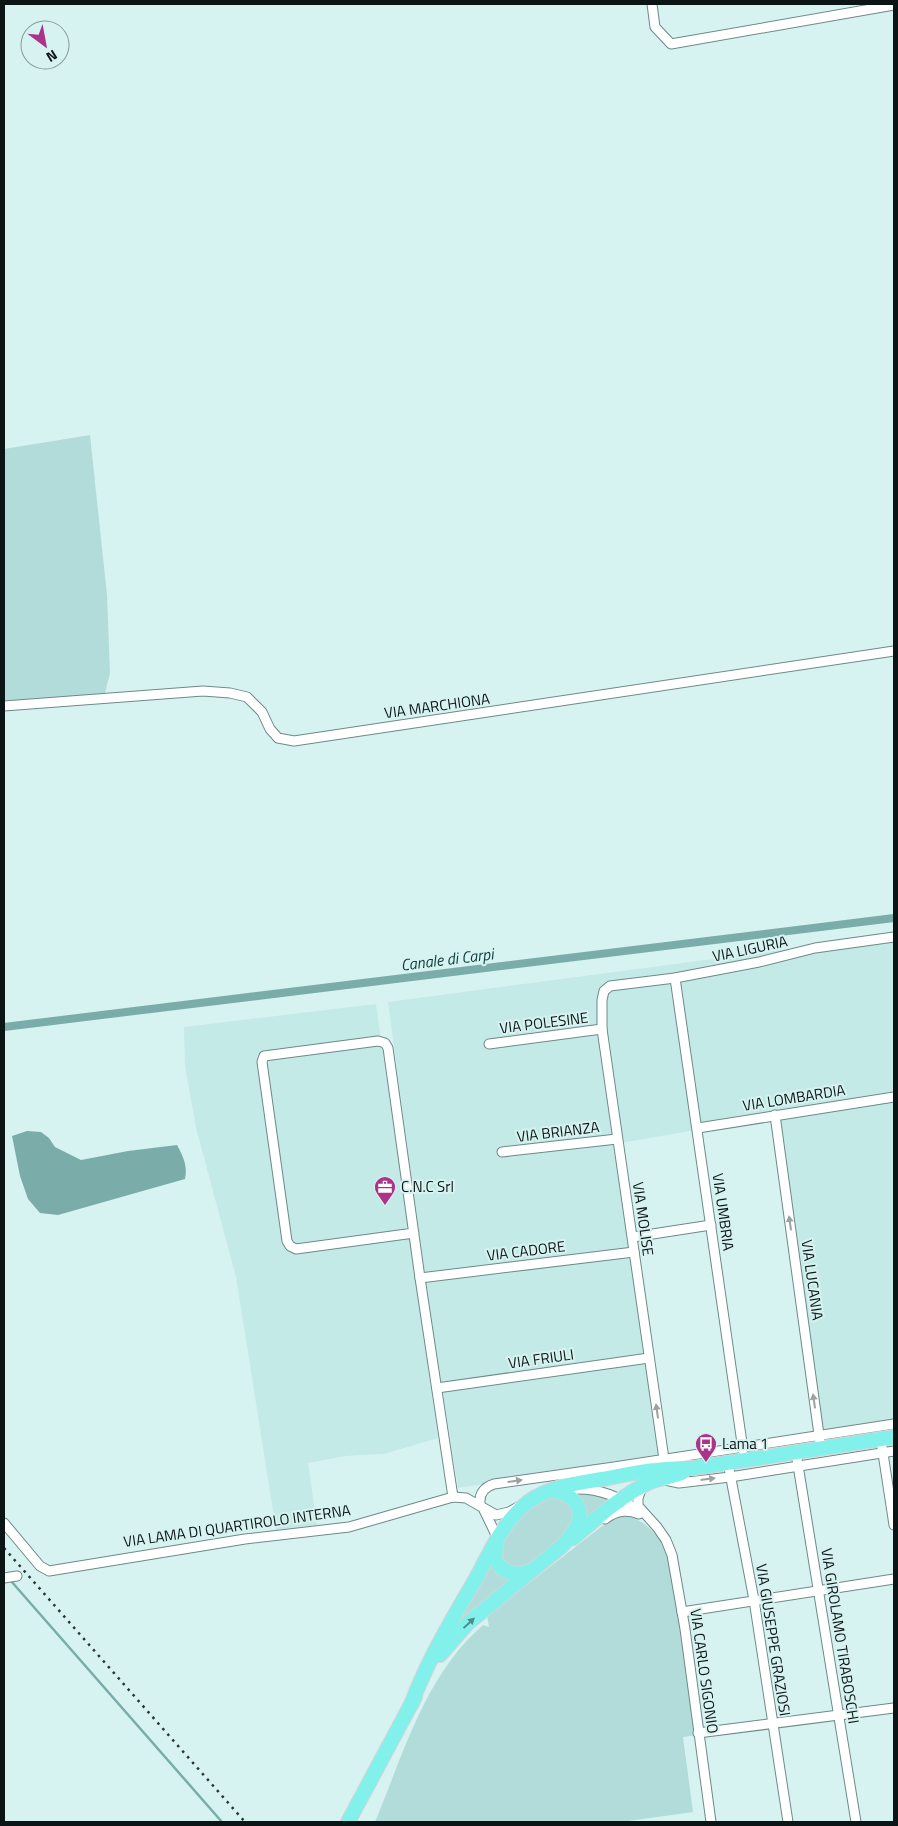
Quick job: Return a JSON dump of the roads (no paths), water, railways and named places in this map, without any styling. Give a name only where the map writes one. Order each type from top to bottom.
[{"type":"main road","points":[[411,1704],[420,1680],[441,1639],[497,1540],[512,1518],[529,1502],[549,1491],[567,1484],[674,1467],[729,1470],[797,1460],[820,1443],[886,1443]]},
{"type":"main road","points":[[348,1822],[435,1662],[468,1623],[534,1568],[623,1499],[642,1487],[694,1468]]},
{"type":"main road","points":[[549,1491],[563,1492],[576,1504],[579,1520],[565,1544]]},
{"type":"main road","points":[[497,1540],[494,1556],[497,1563],[503,1569],[510,1573],[518,1574],[534,1568]]},
{"type":"street","points":[[652,4],[655,27],[671,44],[894,5]]},
{"type":"street","name":"VIA MARCHIONA","points":[[4,706],[203,691],[230,693],[247,697],[262,712],[270,729],[278,738],[294,741],[894,651]]},
{"type":"street","name":"VIA LIGURIA","points":[[610,986],[675,978],[759,962],[815,948],[894,937]]},
{"type":"street","name":"VIA UMBRIA","points":[[675,978],[698,1128],[742,1449]]},
{"type":"street","name":"VIA MOLISE","points":[[610,986],[604,991],[602,1000],[602,1030],[664,1459]]},
{"type":"street","name":"VIA POLESINE","points":[[489,1044],[602,1030]]},
{"type":"street","points":[[414,1233],[296,1249],[290,1246],[287,1240],[262,1062],[264,1056],[378,1041],[385,1043],[388,1048],[453,1497]]},
{"type":"street","name":"VIA LOMBARDIA","points":[[698,1128],[775,1114],[894,1097]]},
{"type":"street","name":"VIA LUCANIA","points":[[775,1114],[820,1443]]},
{"type":"street","name":"VIA BRIANZA","points":[[502,1152],[617,1139]]},
{"type":"street","points":[[633,1237],[711,1225]]},
{"type":"street","name":"VIA CADORE","points":[[420,1278],[634,1252]]},
{"type":"street","name":"VIA FRIULI","points":[[437,1388],[649,1358]]},
{"type":"street","points":[[497,1540],[480,1498],[484,1490],[494,1484],[742,1449],[820,1443],[894,1424]]},
{"type":"street","points":[[886,1443],[894,1451]]},
{"type":"street","points":[[797,1460],[886,1443]]},
{"type":"street","points":[[886,1443],[894,1525]]},
{"type":"street","name":"VIA GIROLAMO TIRABOSCHI","points":[[797,1460],[856,1822]]},
{"type":"street","points":[[659,1480],[679,1483],[729,1470]]},
{"type":"street","name":"VIA GIUSEPPE GRAZIOSI","points":[[729,1470],[754,1600],[788,1822]]},
{"type":"street","points":[[642,1487],[638,1498],[638,1505],[648,1518]]},
{"type":"street","points":[[549,1491],[587,1489],[605,1492],[623,1499],[648,1518]]},
{"type":"street","name":"VIA LAMA DI QUARTIROLO INTERNA","points":[[4,1522],[40,1566],[49,1571],[244,1539],[349,1527],[453,1497],[466,1498],[491,1513],[501,1514],[529,1502]]},
{"type":"street","points":[[565,1544],[580,1537],[613,1514],[619,1512],[631,1511],[648,1518]]},
{"type":"street","name":"VIA CARLO SIGONIO","points":[[648,1518],[666,1540],[672,1555],[682,1612],[711,1822]]},
{"type":"street","points":[[4,1578],[17,1576]]},
{"type":"street","points":[[682,1612],[894,1579]]},
{"type":"street","points":[[698,1733],[894,1708]]},
{"type":"waterway","name":"Canale di Carpi","points":[[4,1027],[894,918]]},
{"type":"waterway","points":[[11,1581],[222,1822]]},
{"type":"railway","points":[[4,1548],[245,1822]]},
{"type":"place","name":"C.N.C Srl","points":[[385,1206]]},
{"type":"place","name":"Lama 1","points":[[706,1463]]}]
